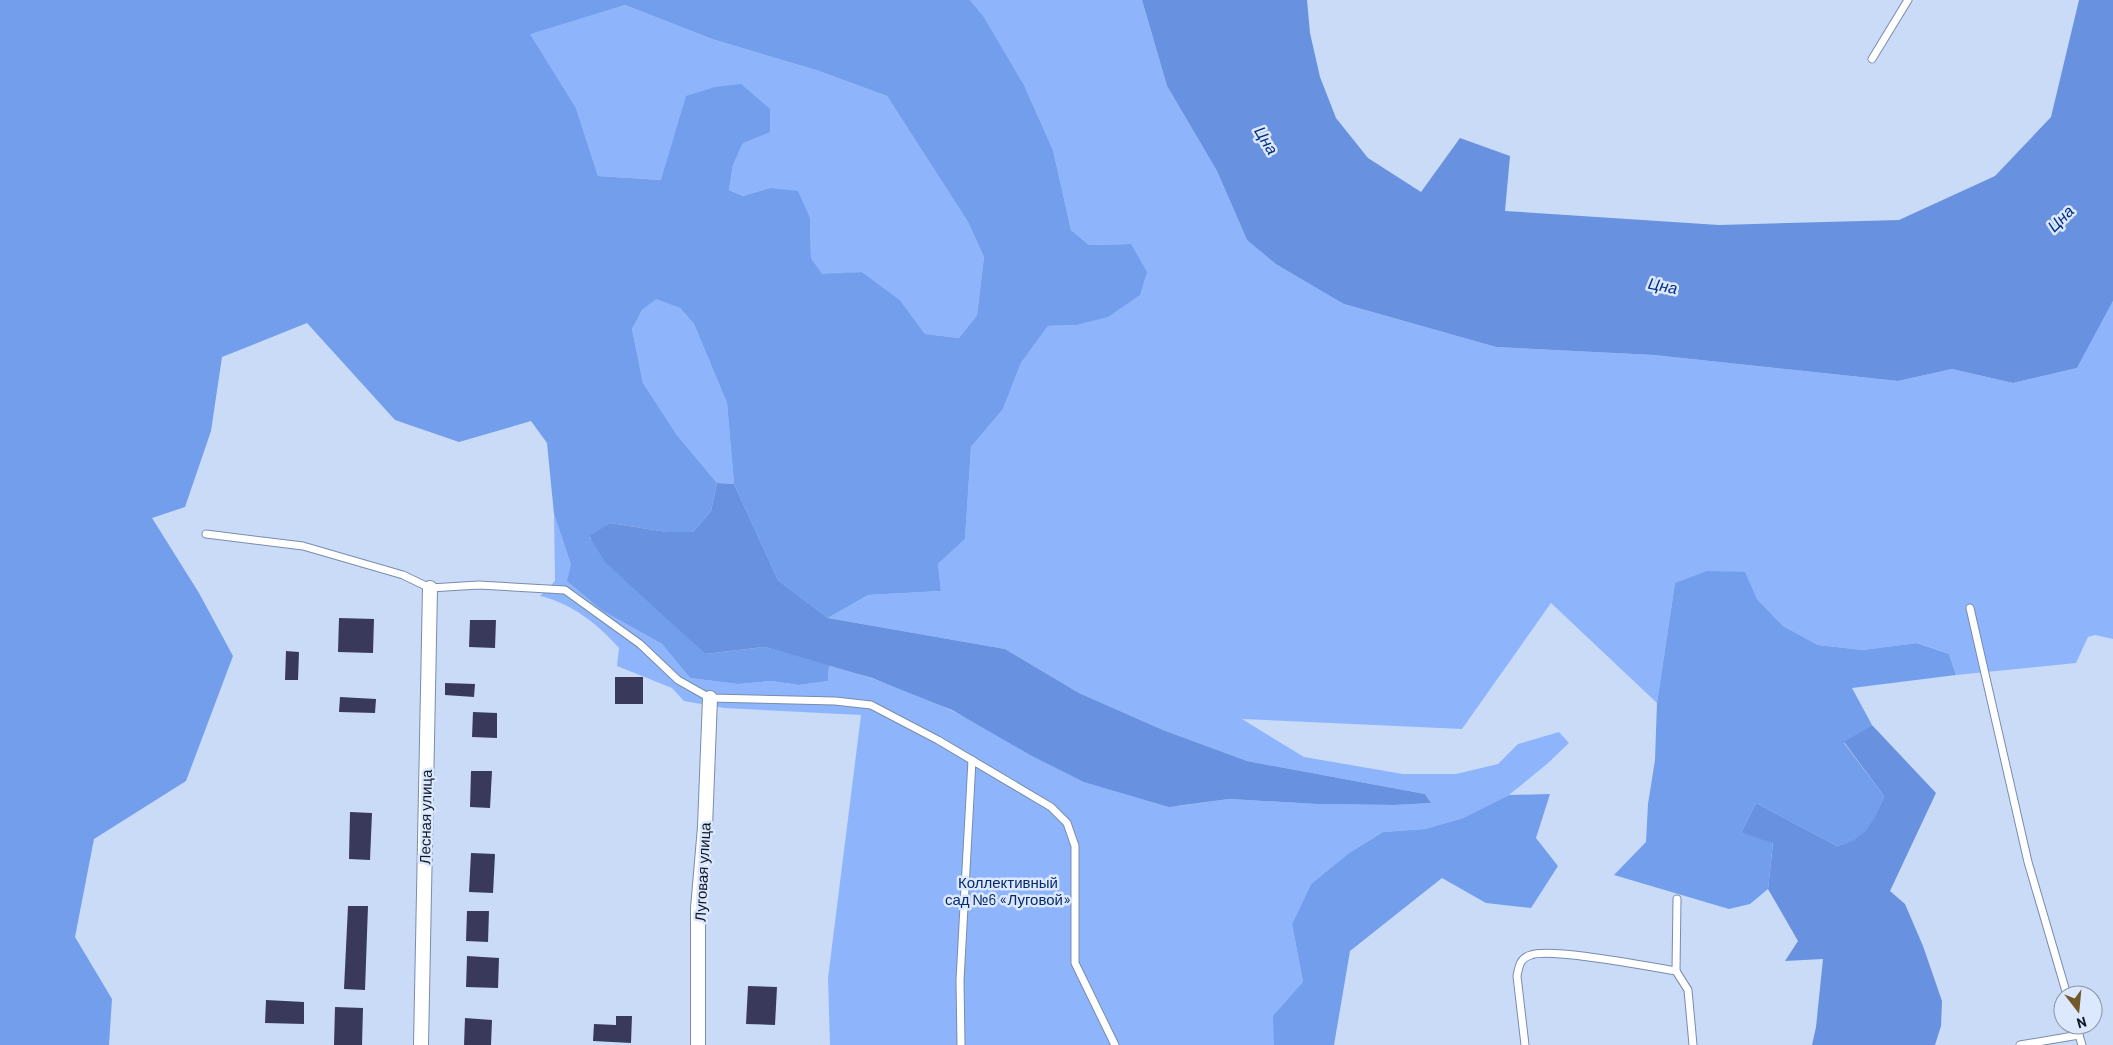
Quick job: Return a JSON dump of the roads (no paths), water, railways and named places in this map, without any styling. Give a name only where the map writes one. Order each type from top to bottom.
[{"type":"street","name":"Лесная улица","points":[[421,1045],[430,588]]},
{"type":"street","name":"Луговая улица","points":[[698,1045],[698,908],[705,827],[710,698]]},
{"type":"lane","points":[[1872,59],[1908,0]]},
{"type":"lane","points":[[206,534],[303,546],[403,575],[430,588],[479,585],[565,590],[640,644],[678,680],[710,698],[835,701],[871,705],[972,760],[1052,807],[1067,823],[1075,846],[1075,963],[1116,1045]]},
{"type":"lane","points":[[1970,608],[2028,862],[2064,985]]},
{"type":"lane","points":[[961,1045],[960,980],[972,760]]},
{"type":"lane","points":[[1677,899],[1676,971],[1688,990],[1693,1045]]},
{"type":"lane","points":[[1525,1045],[1517,976],[1519,965],[1524,958],[1530,955],[1538,952],[1594,958],[1676,971]]},
{"type":"lane","points":[[2020,1045],[2079,1035],[2082,1045]]},
{"type":"water","name":"Цна","points":[[1142,0],[1307,0],[1310,33],[1320,77],[1336,118],[1368,158],[1421,192],[1460,138],[1510,156],[1505,211],[1719,225],[1899,220],[1995,176],[2051,117],[2079,0],[2113,0],[2113,301],[2077,368],[2013,383],[1952,369],[1898,381],[1654,355],[1496,347],[1344,304],[1276,264],[1247,240],[1217,171],[1167,86]]},
{"type":"water","points":[[717,483],[734,484],[778,580],[828,618],[1005,649],[1079,693],[1163,730],[1247,761],[1425,794],[1431,803],[1395,805],[1317,804],[1229,799],[1169,807],[1084,782],[1032,756],[952,710],[872,678],[765,647],[705,654],[605,562],[589,536],[610,523],[667,532],[693,532],[711,511]]},
{"type":"water","points":[[1872,725],[1936,793],[1890,891],[1905,904],[1923,946],[1942,1001],[1941,1026],[1935,1045],[1812,1045],[1816,1027],[1823,959],[1785,961],[1798,941],[1768,889],[1773,843],[1741,833],[1756,803],[1837,846],[1847,843],[1862,834],[1872,821],[1884,796],[1844,742]]},
{"type":"park label","name":"Коллективный сад №6 «Луговой»","points":[[1008,890]]}]
